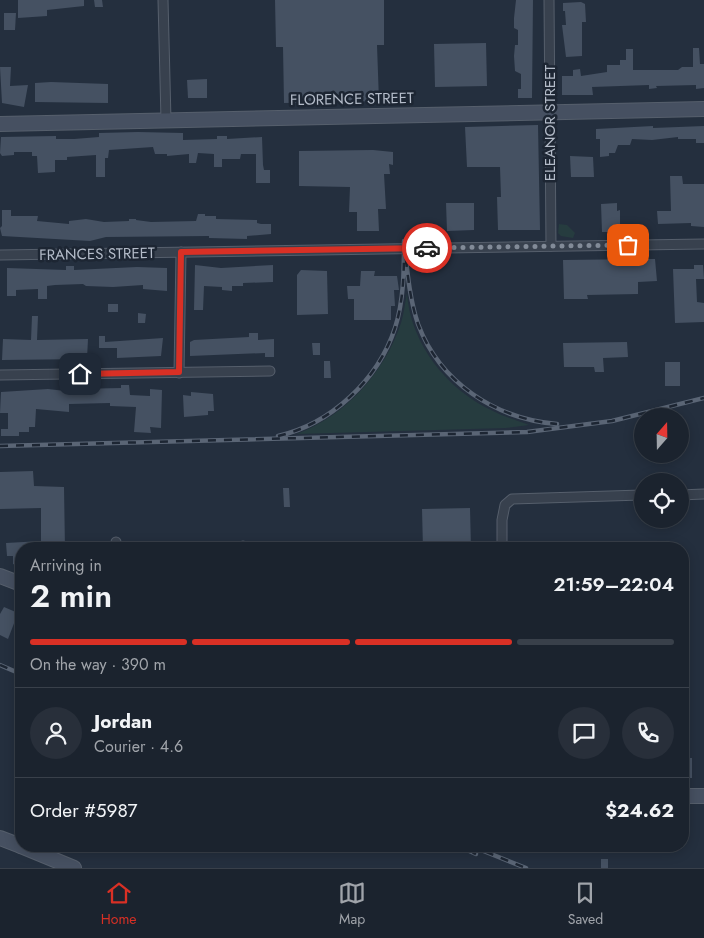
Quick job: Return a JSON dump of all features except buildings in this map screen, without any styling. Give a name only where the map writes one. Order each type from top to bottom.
[{"type":"main road","name":"FLORENCE STREET","points":[[0,124],[704,109]]},
{"type":"main road","points":[[0,576],[15,582]]},
{"type":"main road","points":[[689,796],[704,796]]},
{"type":"main road","points":[[0,838],[15,844]]},
{"type":"main road","points":[[31,852],[50,863],[74,868]]},
{"type":"street","points":[[163,0],[166,120]]},
{"type":"street","name":"ELEANOR STREET","points":[[549,0],[551,246]]},
{"type":"street","name":"FRANCES STREET","points":[[0,255],[704,244]]},
{"type":"street","points":[[179,372],[181,252]]},
{"type":"street","points":[[0,375],[270,371]]},
{"type":"street","points":[[689,495],[704,494]]},
{"type":"street","points":[[502,542],[502,520],[505,505],[512,499],[634,495]]},
{"type":"green space","points":[[559,224],[567,225],[575,233],[573,238],[561,236],[558,233]]},
{"type":"green space","points":[[407,293],[415,330],[423,347],[446,378],[476,402],[497,413],[529,425],[506,428],[297,434],[315,426],[347,404],[374,375],[394,341],[402,319]]},
{"type":"railway","points":[[278,436],[298,430],[334,410],[350,397],[377,365],[387,347],[398,317],[403,285],[404,241],[415,314],[428,345],[440,364],[473,394],[492,406],[534,421],[557,424]]},
{"type":"railway","points":[[0,446],[527,432],[612,421],[704,398]]},
{"type":"railway","points":[[0,665],[15,671]]},
{"type":"railway","points":[[472,852],[476,854]]},
{"type":"railway","points":[[486,852],[526,868]]},
{"type":"way so far","points":[[427,248],[628,245]]},
{"type":"route","points":[[80,374],[179,372],[181,252],[427,248]]}]
